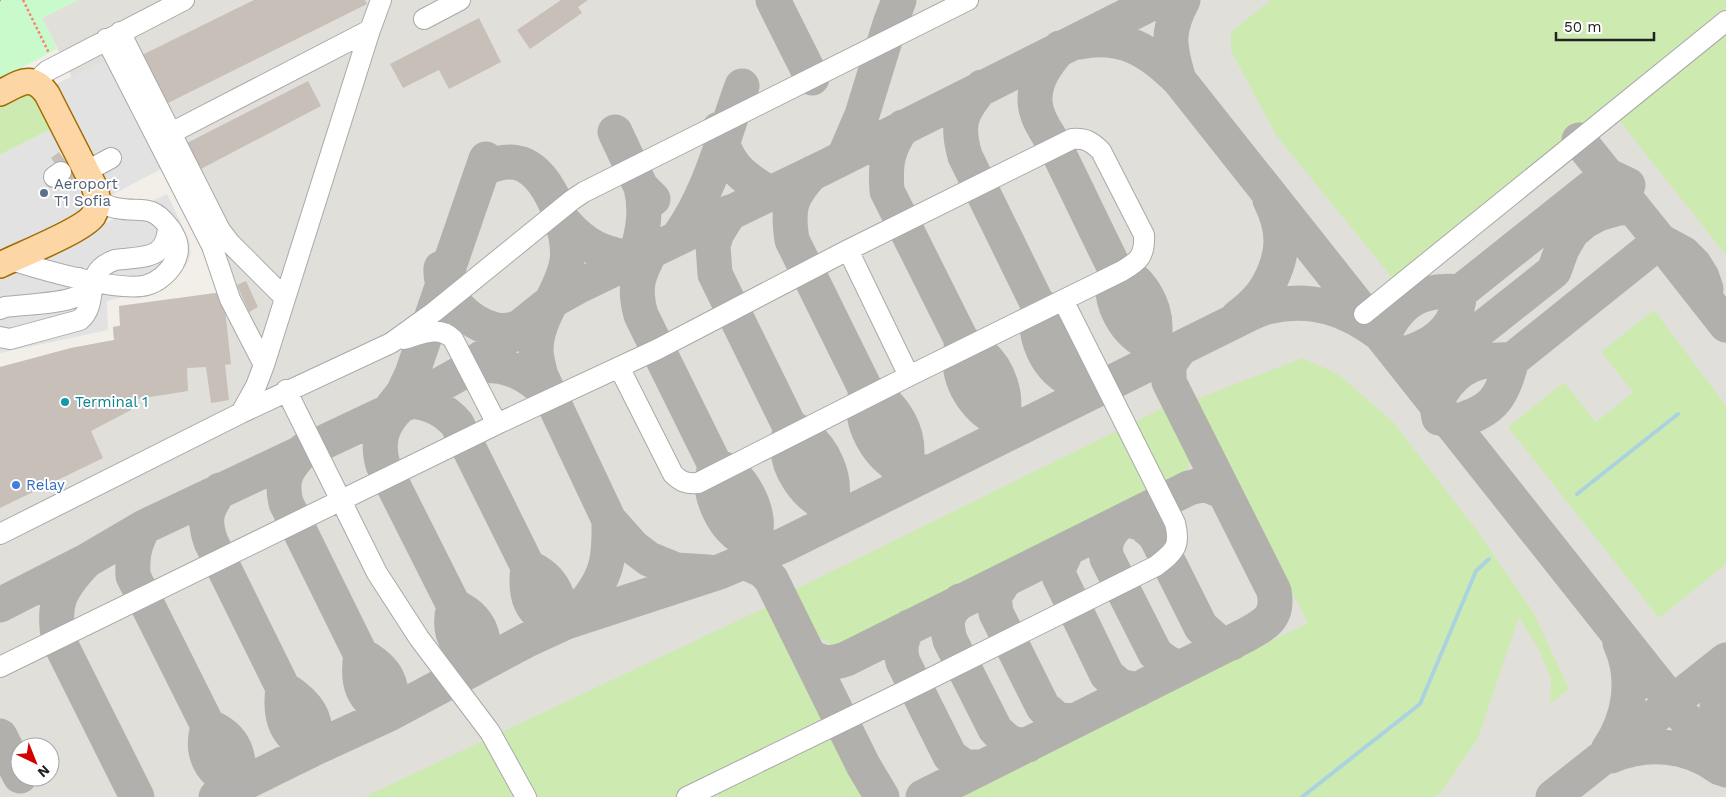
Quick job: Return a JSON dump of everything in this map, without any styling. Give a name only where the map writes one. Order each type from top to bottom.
[{"type":"main road","points":[[0,93],[25,81],[35,82],[47,94],[70,168],[94,186],[98,200],[96,211],[80,227],[5,263]]},
{"type":"lane","points":[[35,82],[43,73],[184,0]]},
{"type":"lane","points":[[241,413],[256,386],[264,365],[381,0]]},
{"type":"lane","points":[[424,19],[460,0]]},
{"type":"lane","points":[[390,343],[434,312],[584,192],[968,0]]},
{"type":"lane","points":[[1364,314],[1726,21]]},
{"type":"lane","points":[[171,133],[370,30]]},
{"type":"lane","points":[[113,36],[171,133],[220,230],[230,243],[285,298]]},
{"type":"lane","points":[[113,36],[212,246],[230,300],[264,365]]},
{"type":"lane","points":[[2,661],[342,500],[497,424],[619,366],[658,348],[848,250],[1072,139],[1084,138],[1094,143],[1101,151],[1144,235],[1145,246],[1142,255],[1135,264],[698,483],[689,484],[680,480],[670,469],[619,366]]},
{"type":"lane","points":[[70,168],[112,158]]},
{"type":"lane","points":[[5,263],[86,280],[132,287],[148,285],[158,280],[174,262],[178,246],[177,239],[163,219],[148,210],[115,208],[98,200]]},
{"type":"lane","points":[[0,309],[75,298],[83,289],[86,280],[108,262],[150,255],[162,249],[168,237],[168,226]]},
{"type":"lane","points":[[848,250],[909,376]]},
{"type":"lane","points":[[0,337],[10,339],[80,320],[88,310],[86,280]]},
{"type":"lane","points":[[687,797],[1135,577],[1156,566],[1174,549],[1178,537],[1175,524],[1063,300]]},
{"type":"lane","points":[[0,534],[286,390],[390,343],[427,333],[439,331],[447,333],[453,339],[497,424]]},
{"type":"lane","points":[[286,390],[377,573],[419,638],[490,732],[526,797]]},
{"type":"path","points":[[23,0],[56,66]]},
{"type":"shaded area","points":[[78,0],[1726,0],[1726,797],[0,797],[0,367],[71,348],[114,340],[113,327],[120,325],[119,306],[222,292],[110,59],[72,77],[42,18]]},
{"type":"shaded area","points":[[110,58],[163,168],[106,198],[50,87]]},
{"type":"shaded area","name":"Aeroport T1 Sofia","points":[[55,127],[64,148],[59,152],[87,191],[84,212],[0,255],[0,155]]},
{"type":"shaded area","points":[[167,194],[189,240],[191,254],[187,264],[177,276],[156,289],[107,301],[108,330],[0,353],[0,273]]},
{"type":"green space","points":[[0,0],[78,0],[42,18],[57,49],[0,79]]},
{"type":"green space","points":[[1271,0],[1726,0],[1726,14],[1394,280],[1276,135],[1231,51],[1231,32]]},
{"type":"green space","points":[[1726,31],[1726,255],[1617,118]]},
{"type":"green space","points":[[32,93],[55,127],[0,155],[0,105],[22,94]]},
{"type":"green space","points":[[1654,310],[1726,406],[1726,564],[1659,618],[1508,427],[1564,382],[1596,422],[1633,392],[1601,352]]},
{"type":"green space","points":[[1302,358],[1338,374],[1393,422],[1476,529],[1533,612],[1569,689],[1550,704],[1551,678],[1537,646],[1519,617],[1478,738],[1442,791],[1434,797],[949,797],[1308,623],[1194,400]]},
{"type":"green space","points":[[1165,407],[1175,412],[1189,435],[1193,454],[1186,473],[1171,488],[862,641],[845,645],[830,644],[814,634],[795,597],[794,590]]},
{"type":"green space","points":[[771,605],[868,797],[364,797]]},
{"type":"building","points":[[254,0],[365,0],[367,4],[166,104],[142,55]]},
{"type":"building","points":[[561,0],[588,0],[578,7],[582,13],[530,49],[517,30]]},
{"type":"building","points":[[479,18],[501,62],[449,89],[439,70],[403,88],[390,64]]},
{"type":"building","points":[[308,81],[321,106],[199,170],[185,144]]},
{"type":"building","points":[[59,152],[79,180],[71,186],[51,158]]},
{"type":"building","points":[[246,281],[258,307],[249,312],[237,285]]},
{"type":"building","name":"Terminal 1","points":[[223,292],[231,364],[225,365],[229,400],[211,403],[206,367],[187,368],[188,391],[131,400],[131,410],[91,431],[103,458],[0,508],[0,367],[71,348],[114,340],[113,327],[120,326],[119,306]]},
{"type":"waterway","points":[[1577,494],[1678,414]]},
{"type":"waterway","points":[[1302,797],[1420,704],[1476,571],[1489,559]]},
{"type":"taxiway","points":[[773,0],[812,78]]},
{"type":"taxiway","points":[[844,157],[862,115],[899,0]]},
{"type":"taxiway","points":[[0,605],[86,561],[144,527],[411,401],[468,369],[552,301],[579,286],[823,168],[1158,0]]},
{"type":"taxiway","points":[[1179,80],[1171,48],[1171,39],[1174,21],[1183,0]]},
{"type":"taxiway","points":[[1079,42],[1094,40],[1122,42],[1146,53],[1179,80],[1726,770]]},
{"type":"taxiway","points":[[1060,48],[1050,60],[1039,79],[1035,94],[1038,114],[1115,269],[1113,292],[1115,304],[1120,315],[1126,325],[1143,341],[1154,346],[1176,351]]},
{"type":"taxiway","points":[[679,236],[700,201],[708,182],[742,86]]},
{"type":"taxiway","points":[[982,87],[969,104],[962,119],[961,136],[965,156],[1038,305],[1037,329],[1049,361],[1066,377],[1077,383],[1100,389]]},
{"type":"taxiway","points":[[903,127],[893,142],[888,157],[886,173],[887,191],[962,341],[960,358],[963,379],[972,397],[986,411],[1002,421],[1024,426]]},
{"type":"taxiway","points":[[719,129],[725,151],[736,168],[742,175],[769,193]]},
{"type":"taxiway","points":[[615,132],[641,187],[653,199]]},
{"type":"taxiway","points":[[1579,140],[1607,175],[1628,185]]},
{"type":"taxiway","points":[[389,411],[403,393],[412,374],[486,159]]},
{"type":"taxiway","points":[[484,168],[499,163],[514,162],[534,171],[551,193],[562,221],[566,236],[567,261],[560,284],[540,327],[536,356],[541,376],[609,520],[633,547],[649,559],[676,570],[708,572]]},
{"type":"taxiway","points":[[812,173],[799,189],[792,204],[790,211],[792,240],[866,390],[865,417],[872,438],[881,451],[895,464],[929,473]]},
{"type":"taxiway","points":[[1398,356],[1424,347],[1446,331],[1455,315],[1460,292],[1607,175],[1660,241],[1684,254],[1694,264],[1702,277],[1706,289]]},
{"type":"taxiway","points":[[564,222],[579,237],[595,248],[604,252],[635,258],[643,222],[644,205],[641,187]]},
{"type":"taxiway","points":[[1238,317],[1266,289],[1279,257],[1280,230],[1270,200]]},
{"type":"taxiway","points":[[1439,418],[1436,398],[1439,381],[1446,365],[1457,348],[1554,271],[1562,249],[1572,232],[1585,221],[1598,214],[1619,208],[1633,207]]},
{"type":"taxiway","points":[[730,212],[717,233],[713,245],[715,274],[790,427],[788,441],[790,462],[799,480],[813,495],[832,506],[853,511]]},
{"type":"taxiway","points":[[1512,360],[1660,241],[1726,325]]},
{"type":"taxiway","points":[[652,249],[638,281],[637,296],[641,315],[715,465],[712,488],[718,509],[735,533],[753,543],[774,549]]},
{"type":"taxiway","points":[[441,268],[442,278],[450,298],[474,321],[496,330],[520,327]]},
{"type":"taxiway","points":[[1115,269],[1132,278],[1139,285],[1153,311],[1155,334],[1145,364]]},
{"type":"taxiway","points":[[1383,337],[1396,314],[1413,300],[1434,292],[1460,292]]},
{"type":"taxiway","points":[[216,797],[389,714],[527,640],[566,622],[719,572],[784,545],[1258,310],[1283,304],[1314,304],[1342,312],[1383,336]]},
{"type":"taxiway","points":[[1038,305],[1048,310],[1064,324],[1075,343],[1078,353],[1079,375],[1069,400]]},
{"type":"taxiway","points":[[962,341],[979,352],[987,360],[1001,384],[1004,403],[1003,412],[993,439]]},
{"type":"taxiway","points":[[923,797],[1246,635],[1265,623],[1273,613],[1275,607],[1274,591],[1169,382],[1169,364],[1180,349]]},
{"type":"taxiway","points":[[1441,393],[1455,376],[1471,365],[1490,360],[1512,360]]},
{"type":"taxiway","points":[[1450,423],[1476,414],[1493,403],[1504,386],[1512,360]]},
{"type":"taxiway","points":[[469,368],[492,366],[512,370],[522,374],[549,394]]},
{"type":"taxiway","points":[[866,390],[885,403],[893,412],[904,432],[907,455],[904,472],[897,485]]},
{"type":"taxiway","points":[[411,401],[424,403],[436,408],[447,414],[457,424],[528,567],[544,577],[555,591],[559,607],[556,626],[540,615],[531,602],[527,586],[528,567]]},
{"type":"taxiway","points":[[400,406],[389,419],[382,433],[380,448],[383,465],[454,606],[470,616],[480,629],[483,645],[482,664],[466,654],[456,641],[452,625],[454,606]]},
{"type":"taxiway","points":[[790,427],[813,442],[823,456],[830,472],[832,496],[821,525]]},
{"type":"taxiway","points":[[304,450],[293,462],[286,474],[284,487],[286,503],[361,655],[377,666],[387,679],[391,695],[389,714],[373,703],[363,690],[360,675],[361,655]]},
{"type":"taxiway","points":[[715,465],[732,474],[751,500],[756,519],[756,530],[747,561]]},
{"type":"taxiway","points":[[809,656],[819,661],[828,662],[846,659],[1189,488],[1205,484],[1224,492]]},
{"type":"taxiway","points":[[220,490],[207,515],[207,527],[211,542],[283,688],[299,700],[310,713],[315,729],[313,749],[296,738],[286,724],[282,708],[283,688]]},
{"type":"taxiway","points":[[566,622],[588,599],[601,578],[608,552],[609,520]]},
{"type":"taxiway","points":[[1123,521],[1133,521],[1142,524],[1155,535],[1201,627],[1217,641],[1223,644],[1232,643]]},
{"type":"taxiway","points":[[1118,524],[1107,540],[1107,558],[1155,653],[1168,663],[1175,666],[1184,666]]},
{"type":"taxiway","points":[[144,527],[134,550],[133,576],[208,726],[205,745],[210,762],[222,776],[238,785],[239,766],[235,749],[225,736],[208,726]]},
{"type":"taxiway","points":[[1067,550],[1059,567],[1059,576],[1107,675],[1120,686],[1137,690]]},
{"type":"taxiway","points":[[744,562],[762,570],[771,579],[863,765],[882,797]]},
{"type":"taxiway","points":[[84,563],[63,590],[57,607],[56,617],[59,641],[137,797]]},
{"type":"taxiway","points":[[1005,580],[994,597],[996,613],[1043,707],[1057,719],[1074,721]]},
{"type":"taxiway","points":[[960,601],[951,611],[947,621],[950,640],[995,729],[1010,742],[1018,745],[1028,745]]},
{"type":"taxiway","points":[[909,627],[901,644],[903,662],[950,756],[965,767],[982,767]]},
{"type":"taxiway","points":[[1608,750],[1621,725],[1628,698],[1628,670],[1620,643]]},
{"type":"taxiway","points":[[1553,797],[1726,660]]},
{"type":"taxiway","points":[[1725,764],[1717,741],[1716,718],[1719,696],[1726,673]]},
{"type":"taxiway","points":[[0,736],[10,756]]},
{"type":"taxiway","points":[[1611,756],[1639,748],[1667,747],[1695,754],[1720,768]]},
{"type":"place","name":"Aeroport T1 Sofia","points":[[44,193]]},
{"type":"place","name":"Terminal 1","points":[[65,402]]},
{"type":"place","name":"Relay","points":[[16,485]]}]
